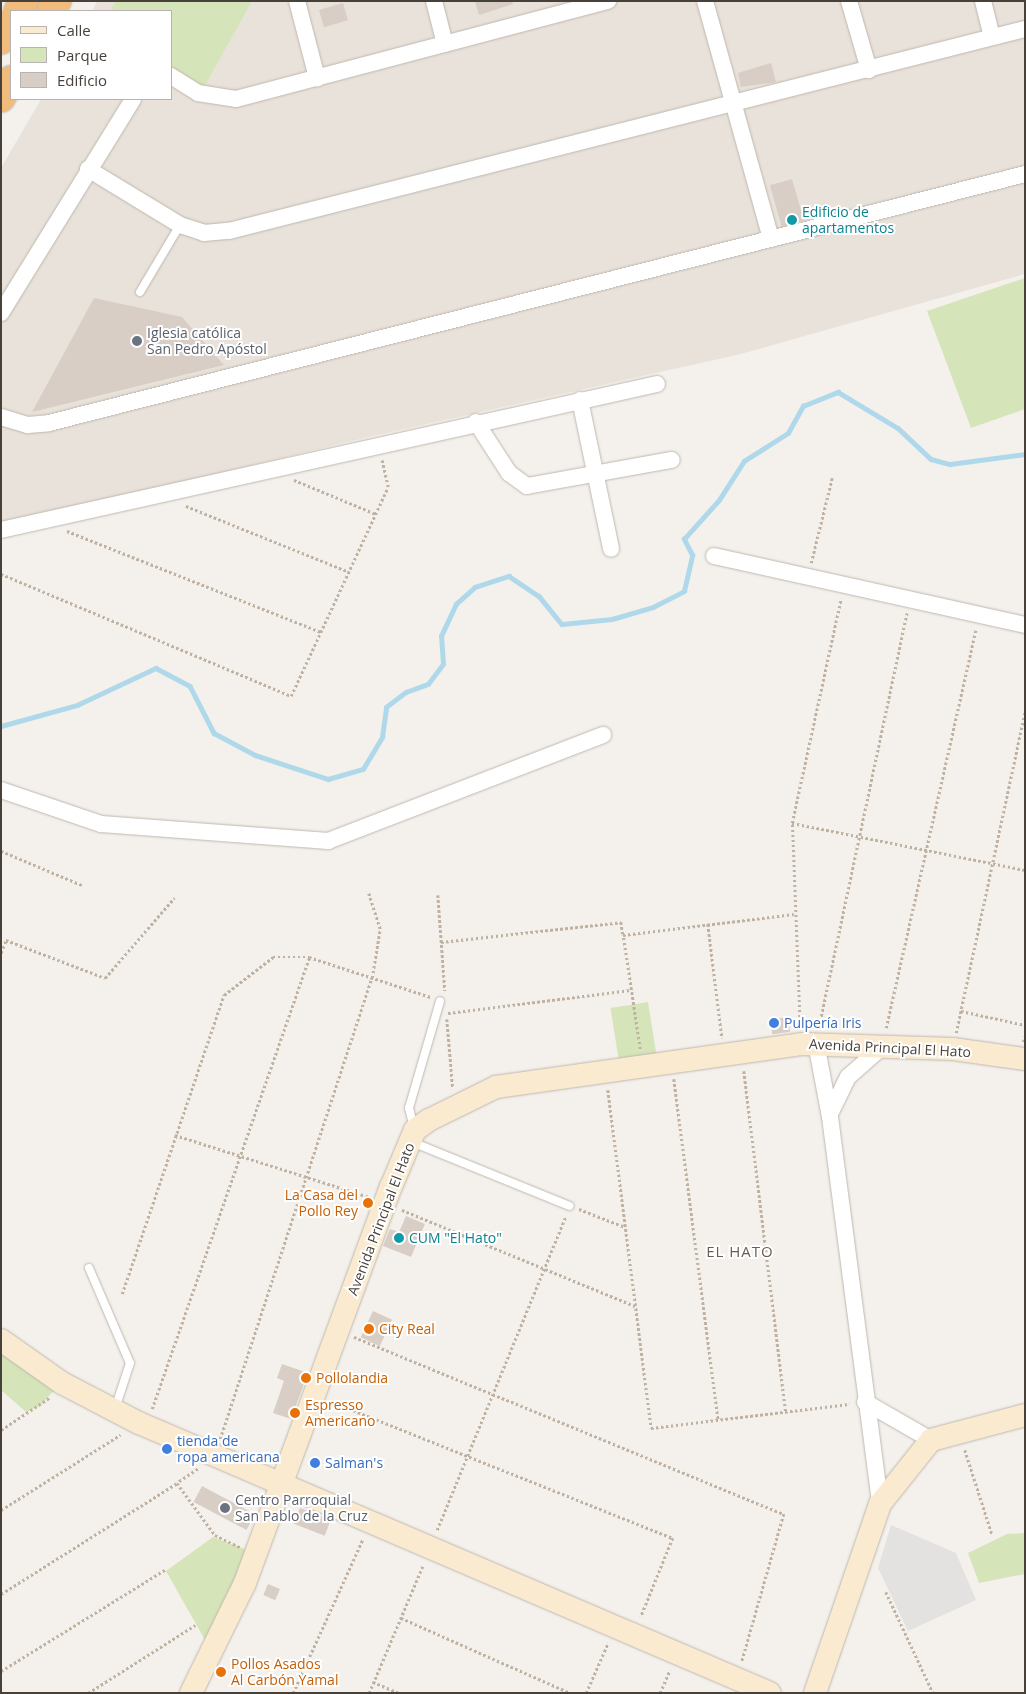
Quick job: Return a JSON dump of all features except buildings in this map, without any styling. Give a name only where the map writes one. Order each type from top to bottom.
[{"type":"highway","points":[[1,40],[10,25]]},
{"type":"highway","points":[[1,98],[10,82]]},
{"type":"street","points":[[297,1],[317,78]]},
{"type":"street","points":[[434,1],[445,44]]},
{"type":"street","points":[[172,77],[198,93],[236,99],[445,44],[570,6],[608,1]]},
{"type":"street","points":[[705,1],[732,104],[771,239]]},
{"type":"street","points":[[849,1],[869,70]]},
{"type":"street","points":[[983,1],[992,37]]},
{"type":"street","points":[[88,169],[180,225],[204,233],[229,231],[1025,29]]},
{"type":"street","points":[[1,313],[88,169],[132,100]]},
{"type":"street","points":[[1,417],[28,425],[50,423],[1025,174]]},
{"type":"street","points":[[1,530],[476,422],[657,384]]},
{"type":"street","points":[[580,400],[611,549]]},
{"type":"street","points":[[476,422],[518,483],[538,487],[672,460]]},
{"type":"street","points":[[714,556],[1025,625]]},
{"type":"street","points":[[1,790],[101,824],[328,841],[603,735]]},
{"type":"street","points":[[809,1043],[830,1117],[865,1402],[880,1504]]},
{"type":"street","name":"Avenida Principal El Hato","points":[[191,1693],[255,1553],[385,1203],[413,1136],[461,1101],[496,1087],[809,1043],[953,1049],[1025,1059]]},
{"type":"street","points":[[830,1117],[848,1078],[882,1047]]},
{"type":"street","points":[[1,1340],[62,1383],[143,1424],[736,1681],[770,1693]]},
{"type":"street","points":[[865,1402],[931,1440]]},
{"type":"street","points":[[815,1693],[880,1504],[931,1440],[1025,1415]]},
{"type":"lane","points":[[140,292],[180,225]]},
{"type":"lane","points":[[440,1001],[409,1108],[413,1136],[570,1206]]},
{"type":"lane","points":[[89,1268],[130,1363],[114,1410]]},
{"type":"path","points":[[1,574],[291,696],[388,487],[378,444]]},
{"type":"path","points":[[267,469],[376,514]]},
{"type":"path","points":[[808,577],[832,478]]},
{"type":"path","points":[[157,494],[349,572]]},
{"type":"path","points":[[42,521],[321,632]]},
{"type":"path","points":[[809,1043],[794,914],[792,823],[844,585]]},
{"type":"path","points":[[809,1043],[858,837],[910,599]]},
{"type":"path","points":[[882,1047],[928,851],[979,615]]},
{"type":"path","points":[[953,1049],[1025,712]]},
{"type":"path","points":[[792,823],[1025,870]]},
{"type":"path","points":[[1,851],[82,885]]},
{"type":"path","points":[[1,1594],[198,1470],[213,1454],[372,978],[380,929],[368,891]]},
{"type":"path","points":[[1,953],[6,940],[105,978],[174,898]]},
{"type":"path","points":[[623,935],[794,914]]},
{"type":"path","points":[[441,942],[621,922],[642,1065]]},
{"type":"path","points":[[708,924],[733,1053],[786,1412]]},
{"type":"path","points":[[122,1294],[224,995],[273,957],[309,957],[440,1001]]},
{"type":"path","points":[[1,1510],[143,1424],[243,1157],[309,957]]},
{"type":"path","points":[[447,1013],[631,990]]},
{"type":"path","points":[[961,1011],[1025,1025]]},
{"type":"path","points":[[672,1061],[718,1420]]},
{"type":"path","points":[[607,1082],[651,1428],[865,1402]]},
{"type":"path","points":[[175,1135],[385,1203],[635,1306]]},
{"type":"path","points":[[369,1693],[570,1206],[626,1228]]},
{"type":"path","points":[[338,1331],[784,1514],[736,1681]]},
{"type":"path","points":[[1,1430],[41,1407],[62,1383]]},
{"type":"path","points":[[315,1395],[673,1538],[624,1632],[586,1693]]},
{"type":"path","points":[[959,1432],[992,1534]]},
{"type":"path","points":[[177,1483],[215,1535],[255,1553]]},
{"type":"path","points":[[293,1693],[371,1522]]},
{"type":"path","points":[[1,1671],[166,1569]]},
{"type":"path","points":[[886,1592],[933,1693]]},
{"type":"path","points":[[400,1618],[570,1693]]},
{"type":"path","points":[[88,1693],[195,1625]]},
{"type":"path","points":[[660,1693],[676,1654]]},
{"type":"path","points":[[374,1682],[399,1693]]},
{"type":"shaded area","points":[[97,1],[1025,1],[1025,274],[741,354],[364,438],[1,526],[1,168],[40,100],[172,100],[172,10],[92,10]]},
{"type":"shaded area","points":[[891,1525],[956,1553],[976,1600],[908,1631],[878,1568]]},
{"type":"green space","points":[[116,1],[252,1],[203,89],[172,71],[172,10],[111,10]]},
{"type":"green space","points":[[1025,278],[1025,409],[971,428],[927,311]]},
{"type":"green space","points":[[648,1002],[656,1055],[619,1061],[610,1008]]},
{"type":"green space","points":[[1,1343],[61,1383],[40,1406],[26,1412],[1,1390]]},
{"type":"green space","points":[[1025,1533],[1025,1574],[979,1583],[968,1553],[1007,1534]]},
{"type":"green space","points":[[213,1537],[255,1553],[209,1647],[166,1571]]},
{"type":"waterway","points":[[1,726],[77,705],[156,668],[190,686],[214,733],[255,755],[328,779],[363,769],[382,737],[386,707],[406,692],[428,684],[443,664],[441,636],[456,604],[475,587],[509,576],[539,596],[562,624],[612,619],[653,607],[684,591],[692,555],[684,539],[719,500],[744,461],[788,433],[803,406],[838,392],[898,428],[931,459],[950,464],[1025,454]]},
{"type":"place","name":"Edificio de apartamentos","points":[[792,220]]},
{"type":"place","name":"Iglesia católica San Pedro Apóstol","points":[[137,341]]},
{"type":"place","name":"Pulpería Iris","points":[[774,1023]]},
{"type":"place","name":"La Casa del Pollo Rey","points":[[368,1203]]},
{"type":"place","name":"CUM \"El Hato\"","points":[[399,1238]]},
{"type":"place","name":"City Real","points":[[369,1329]]},
{"type":"place","name":"Pollolandia","points":[[306,1378]]},
{"type":"place","name":"Espresso Americano","points":[[295,1413]]},
{"type":"place","name":"tienda de ropa americana","points":[[167,1449]]},
{"type":"place","name":"Salman's","points":[[315,1463]]},
{"type":"place","name":"Centro Parroquial San Pablo de la Cruz","points":[[225,1508]]},
{"type":"place","name":"Pollos Asados Al Carbón Yamal","points":[[221,1672]]},
{"type":"district","name":"EL HATO","points":[[740,1252]]}]
